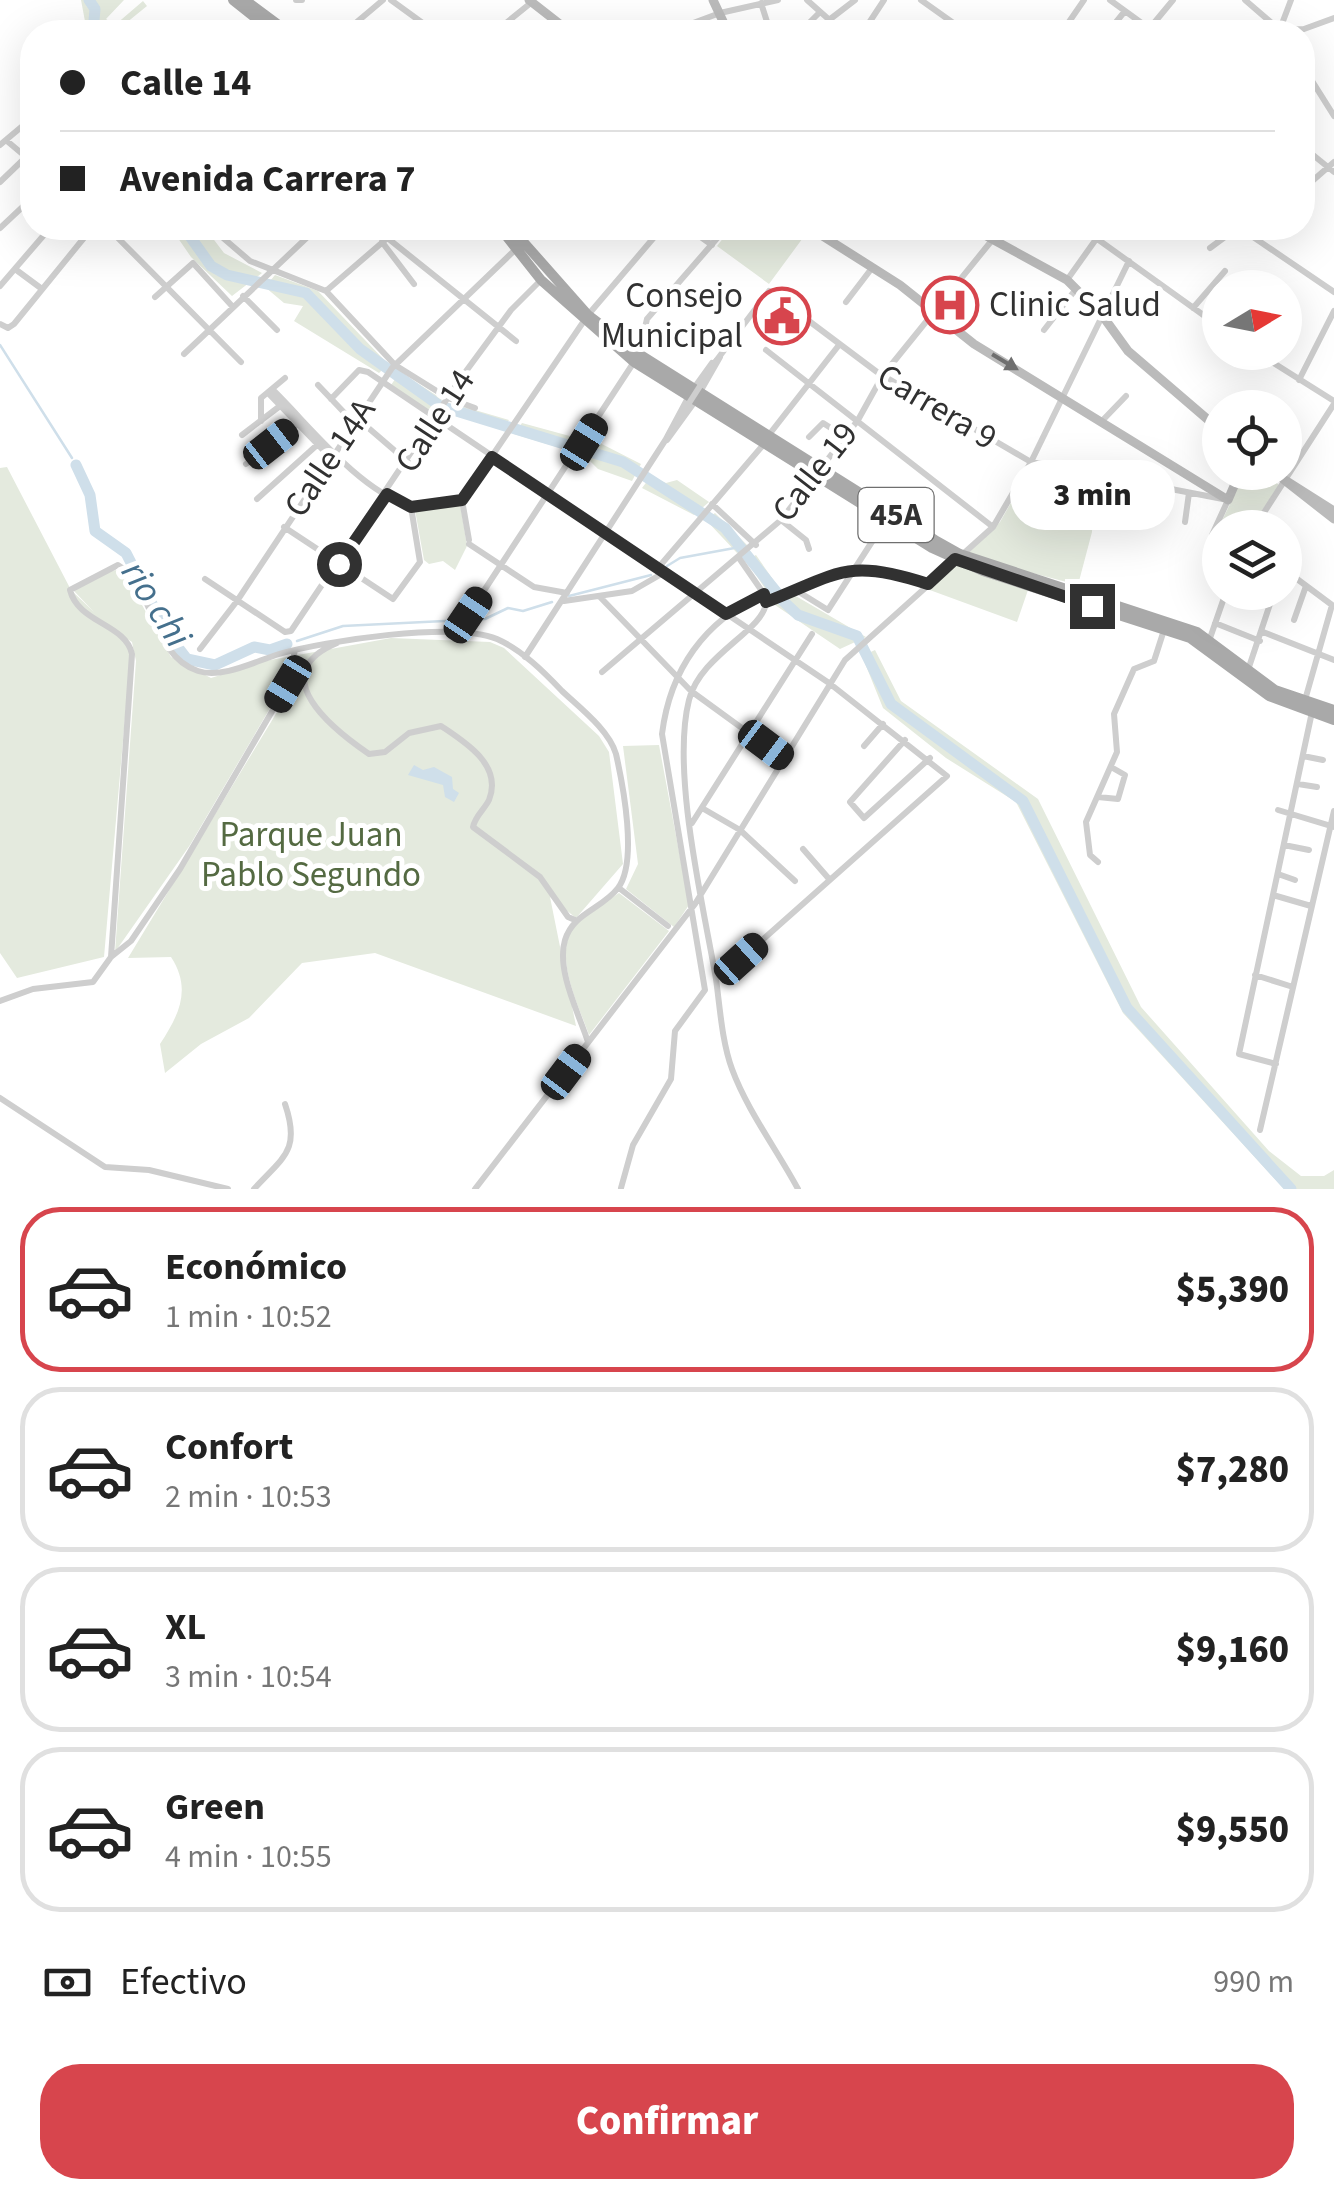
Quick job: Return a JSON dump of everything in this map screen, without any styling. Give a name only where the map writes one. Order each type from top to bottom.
[{"type":"main road","points":[[232,0],[258,20]]},
{"type":"main road","points":[[245,0],[272,20]]},
{"type":"main road","name":"45A","points":[[513,240],[586,318]]},
{"type":"main road","name":"45A","points":[[518,240],[541,280],[637,358],[958,556],[1139,610],[1208,643],[1275,690],[1334,710]]},
{"type":"main road","name":"45A","points":[[819,472],[886,520],[958,556],[1208,643],[1270,696],[1334,720]]},
{"type":"street","points":[[259,10],[268,0]]},
{"type":"street","points":[[359,20],[383,0]]},
{"type":"street","points":[[391,0],[419,20]]},
{"type":"street","points":[[713,0],[723,20]]},
{"type":"street","points":[[701,20],[778,0]]},
{"type":"street","points":[[807,0],[829,20],[855,0]]},
{"type":"street","points":[[921,0],[949,20]]},
{"type":"street","points":[[1110,0],[1137,20]]},
{"type":"street","points":[[1245,0],[1267,20]]},
{"type":"street","points":[[508,20],[528,2],[551,20]]},
{"type":"street","points":[[762,3],[767,20]]},
{"type":"street","points":[[1118,20],[1125,11]]},
{"type":"street","points":[[812,20],[820,12]]},
{"type":"street","points":[[1315,86],[1334,116]]},
{"type":"street","points":[[0,228],[20,209]]},
{"type":"street","points":[[0,286],[40,240]]},
{"type":"street","points":[[0,324],[8,328],[14,324],[82,240]]},
{"type":"street","points":[[120,240],[241,362]]},
{"type":"street","points":[[225,240],[238,255],[326,291],[391,369],[445,403],[476,408]]},
{"type":"street","points":[[184,354],[303,240]]},
{"type":"street","points":[[326,291],[385,240]]},
{"type":"street","points":[[385,240],[414,284]]},
{"type":"street","points":[[385,240],[463,294],[516,341]]},
{"type":"street","points":[[568,592],[546,592],[469,542],[462,500],[586,318],[652,240]]},
{"type":"street","points":[[705,240],[712,245]]},
{"type":"street","points":[[468,615],[637,358],[647,320],[716,240]]},
{"type":"street","points":[[829,240],[1100,423],[1228,500]]},
{"type":"street","name":"Calle 19","points":[[602,672],[781,520],[858,420],[884,375],[992,240]]},
{"type":"street","points":[[997,240],[1067,280],[1102,315],[1128,350],[1202,414]]},
{"type":"street","points":[[1067,280],[1095,240]]},
{"type":"street","points":[[1097,240],[1202,314]]},
{"type":"street","points":[[1210,248],[1221,240]]},
{"type":"street","points":[[1259,240],[1334,292]]},
{"type":"street","name":"Calle 14A","points":[[200,648],[237,602],[391,369],[463,294],[519,245]]},
{"type":"street","points":[[475,1189],[692,907],[829,683],[858,650],[992,527],[1031,462],[1128,261]]},
{"type":"street","points":[[155,297],[193,263],[232,306]]},
{"type":"street","points":[[846,302],[873,267]]},
{"type":"street","points":[[15,268],[42,289]]},
{"type":"street","name":"Calle 14","points":[[205,579],[288,632],[339,564],[499,326],[541,280]]},
{"type":"street","points":[[1044,330],[1060,316],[1060,306],[1076,288]]},
{"type":"street","name":"Carrera 9","points":[[718,358],[769,291],[884,375],[977,435],[1031,462],[1228,500]]},
{"type":"street","points":[[244,296],[278,330]]},
{"type":"street","points":[[1193,308],[1202,298]]},
{"type":"street","points":[[1299,380],[1334,311]]},
{"type":"street","points":[[563,601],[632,591],[661,570],[839,345]]},
{"type":"street","points":[[766,350],[992,527]]},
{"type":"street","points":[[525,656],[563,601],[604,531],[667,438],[718,358],[721,363],[695,394],[664,434],[667,438]]},
{"type":"street","points":[[331,399],[359,370],[382,383],[829,683],[930,758],[947,776],[741,959]]},
{"type":"street","points":[[1284,370],[1333,406],[1302,454]]},
{"type":"street","points":[[262,422],[261,398],[286,378]]},
{"type":"street","points":[[318,385],[356,422],[408,462]]},
{"type":"street","points":[[270,391],[317,444],[387,494],[411,507],[462,500]]},
{"type":"street","points":[[270,391],[334,454]]},
{"type":"street","points":[[1100,423],[1126,396]]},
{"type":"street","points":[[242,435],[280,406]]},
{"type":"street","points":[[809,437],[823,423],[845,437]]},
{"type":"street","points":[[246,464],[296,424]]},
{"type":"street","points":[[258,499],[317,444]]},
{"type":"street","points":[[1223,510],[1232,490]]},
{"type":"street","points":[[1298,490],[1334,519]]},
{"type":"street","points":[[1301,490],[1334,511]]},
{"type":"street","points":[[1184,522],[1190,493]]},
{"type":"street","points":[[710,506],[753,547]]},
{"type":"street","points":[[284,526],[386,598],[398,596],[420,562],[411,507]]},
{"type":"street","points":[[781,520],[806,540],[808,549]]},
{"type":"street","points":[[790,591],[827,610],[886,520]]},
{"type":"street","points":[[741,557],[768,599]]},
{"type":"street","points":[[112,957],[131,649],[78,607],[70,590],[110,566],[121,565],[175,655],[200,672],[221,672],[346,640],[401,634],[482,636],[501,641],[525,656],[612,742],[629,848],[619,888],[575,920],[564,952],[567,978],[588,1042]]},
{"type":"street","points":[[622,1188],[634,1146],[670,1079],[675,1030],[705,990],[662,734],[676,676],[696,644],[726,614],[818,577],[856,568],[928,584]]},
{"type":"street","points":[[1302,583],[1333,606],[1316,654],[1306,700]]},
{"type":"street","points":[[1294,620],[1306,586]]},
{"type":"street","points":[[600,597],[691,691],[784,758]]},
{"type":"street","points":[[768,599],[760,622],[712,659],[691,691],[682,744],[701,894],[732,1068],[798,1189]]},
{"type":"street","points":[[1208,643],[1220,610]]},
{"type":"street","points":[[1248,670],[1269,610]]},
{"type":"street","points":[[1215,623],[1260,641]]},
{"type":"street","points":[[1098,862],[1090,855],[1085,827],[1117,750],[1114,714],[1134,669],[1154,661],[1164,630]]},
{"type":"street","points":[[1263,632],[1334,660]]},
{"type":"street","points":[[692,824],[812,634]]},
{"type":"street","points":[[346,640],[316,656],[306,670],[308,695],[326,724],[369,754],[386,752],[409,734],[441,726],[466,742],[484,758],[491,793],[473,827],[540,877],[568,917],[575,920]]},
{"type":"street","points":[[0,1001],[33,989],[93,982],[112,957],[131,941],[180,868],[293,675],[295,650]]},
{"type":"street","points":[[1276,1064],[1239,1054],[1312,712]]},
{"type":"street","points":[[864,746],[883,724]]},
{"type":"street","points":[[906,740],[850,802],[864,818],[930,758]]},
{"type":"street","points":[[1303,756],[1323,760]]},
{"type":"street","points":[[1098,798],[1118,799],[1125,776],[1111,767]]},
{"type":"street","points":[[1298,784],[1318,787]]},
{"type":"street","points":[[702,808],[740,830],[795,880]]},
{"type":"street","points":[[1278,810],[1332,826]]},
{"type":"street","points":[[1260,1130],[1334,811]]},
{"type":"street","points":[[1284,845],[1309,850]]},
{"type":"street","points":[[803,849],[830,880]]},
{"type":"street","points":[[1278,874],[1295,880]]},
{"type":"street","points":[[619,888],[668,926]]},
{"type":"street","points":[[1273,895],[1311,906]]},
{"type":"street","points":[[1255,974],[1293,987]]},
{"type":"street","points":[[0,1098],[103,1166],[148,1170],[228,1189]]},
{"type":"street","points":[[254,1189],[284,1160],[291,1144],[292,1126],[285,1104]]},
{"type":"green space","points":[[81,0],[124,0],[108,20],[85,20]]},
{"type":"green space","points":[[143,1],[147,6],[130,20],[121,20]]},
{"type":"green space","points":[[179,240],[214,240],[224,253],[262,273],[232,296],[191,257]]},
{"type":"green space","points":[[722,240],[801,240],[769,284],[717,246]]},
{"type":"green space","points":[[275,275],[318,291],[388,364],[379,373],[294,321],[303,306],[284,303],[265,287]]},
{"type":"green space","points":[[400,372],[442,399],[433,413],[391,385]]},
{"type":"green space","points":[[451,403],[509,420],[502,430],[447,411]]},
{"type":"green space","points":[[522,423],[577,438],[570,451],[514,434]]},
{"type":"green space","points":[[594,440],[641,464],[632,481],[598,469],[584,455]]},
{"type":"green space","points":[[1032,466],[1094,484],[1092,532],[1078,585],[964,555],[1000,522]]},
{"type":"green space","name":"Parque Juan Pablo Segundo","points":[[7,467],[71,590],[94,612],[74,591],[106,572],[122,569],[171,657],[211,678],[265,661],[391,638],[490,642],[504,648],[599,736],[609,752],[623,864],[576,918],[550,897],[576,1026],[375,953],[302,963],[249,1018],[201,1044],[165,1073],[160,1044],[180,1002],[181,980],[171,957],[128,958],[291,689],[283,686],[190,845],[115,952],[136,661],[132,642],[113,630],[131,649],[104,957],[17,978],[0,953],[0,468]]},
{"type":"green space","points":[[651,476],[666,483],[677,480],[709,502],[694,515],[642,488]]},
{"type":"green space","points":[[1237,490],[1276,490],[1262,510],[1227,510]]},
{"type":"green space","points":[[460,503],[467,546],[455,570],[443,561],[429,564],[424,560],[415,510]]},
{"type":"green space","points":[[715,513],[749,547],[737,553],[706,520]]},
{"type":"green space","points":[[756,555],[781,591],[770,596],[746,560]]},
{"type":"green space","points":[[954,563],[1028,590],[1017,622],[927,589]]},
{"type":"green space","points":[[794,595],[866,637],[840,649],[775,605]]},
{"type":"green space","points":[[875,650],[901,701],[1038,799],[1141,1007],[1269,1151],[1301,1176],[1324,1176],[1334,1170],[1334,1189],[1284,1189],[1123,1013],[1016,802],[946,758],[883,708],[862,656]]},
{"type":"green space","points":[[659,745],[689,905],[674,927],[626,889],[638,864],[623,746]]},
{"type":"green space","points":[[619,893],[669,931],[589,1035],[573,992],[566,946],[579,921]]},
{"type":"shaded area","points":[[414,765],[423,770],[434,767],[452,777],[453,789],[459,793],[454,802],[445,797],[443,785],[408,775]]},
{"type":"waterway","points":[[89,0],[95,9],[94,20]]},
{"type":"waterway","points":[[193,240],[211,266],[227,275],[306,293],[360,349],[440,406],[623,462],[725,528],[778,594]]},
{"type":"waterway","points":[[0,345],[72,458]]},
{"type":"waterway","name":"rio chi","points":[[76,465],[90,495],[95,531],[126,553],[167,633],[187,659],[215,665],[254,647],[270,650],[287,644]]},
{"type":"waterway","points":[[667,566],[680,558],[740,547]]},
{"type":"waterway","points":[[569,596],[651,575]]},
{"type":"waterway","points":[[782,600],[798,615],[857,636],[891,704],[1023,801],[1127,1008],[1291,1189]]},
{"type":"waterway","points":[[297,641],[343,626],[485,619],[508,608],[523,611],[552,602]]},
{"type":"place","name":"Clinic Salud","points":[[950,305]]},
{"type":"place","name":"Consejo Municipal","points":[[782,316]]},
{"type":"route","points":[[339,564],[387,494],[411,507],[462,500],[492,457],[726,614],[764,594],[766,602],[812,579],[856,568],[928,584],[955,559],[1092,606]]}]
